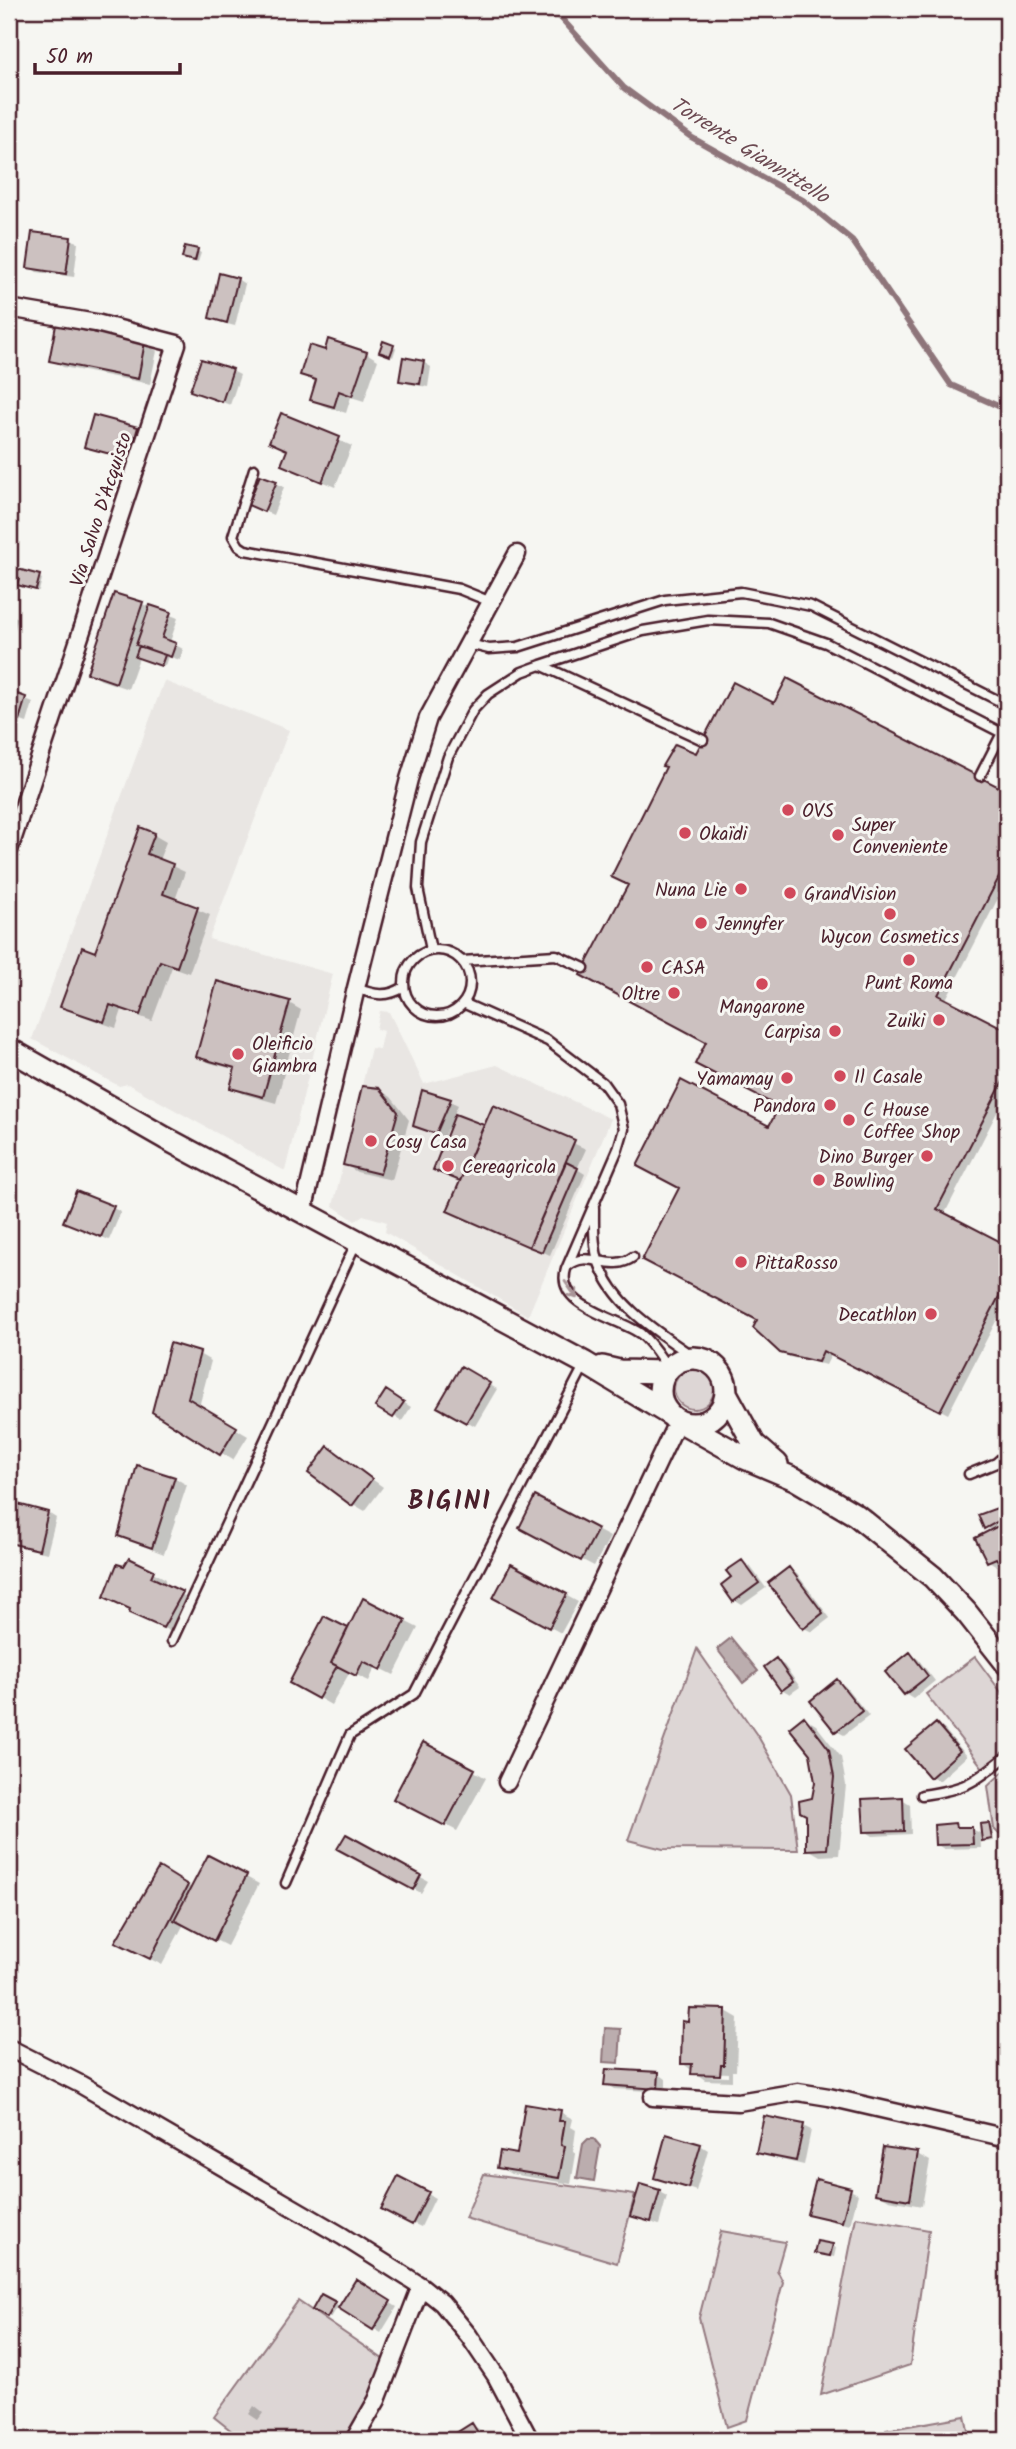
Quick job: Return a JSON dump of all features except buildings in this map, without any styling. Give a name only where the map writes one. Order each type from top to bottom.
[{"type":"main road","points":[[9,1049],[165,1138],[585,1363],[745,1458],[795,1479],[856,1515],[933,1577],[966,1612],[1007,1664]]},
{"type":"main road","points":[[726,1393],[719,1411],[703,1422],[677,1419],[663,1404],[660,1393],[661,1382],[667,1370],[685,1358],[706,1360],[722,1375],[726,1393],[754,1444],[795,1479]]},
{"type":"main road","points":[[585,1363],[619,1371],[667,1370]]},
{"type":"street","name":"Via Salvo D'Acquisto","points":[[9,308],[96,323],[177,344],[9,850]]},
{"type":"street","points":[[303,1212],[356,988],[409,779],[428,718],[517,554]]},
{"type":"street","points":[[507,1782],[677,1419]]},
{"type":"street","points":[[9,2048],[92,2091],[342,2236],[421,2286],[442,2303],[483,2356],[530,2440]]},
{"type":"street","points":[[653,2097],[738,2102],[798,2092],[1007,2138]]},
{"type":"street","points":[[354,2440],[377,2400],[421,2286]]},
{"type":"lane","points":[[254,470],[233,536],[245,550],[459,589],[491,602]]},
{"type":"lane","points":[[469,644],[489,649],[517,647],[665,600],[741,592],[811,606],[1007,705]]},
{"type":"lane","points":[[431,950],[418,888],[421,842],[448,757],[473,710],[488,694],[522,672],[643,631],[709,620],[769,622],[826,643],[1002,733],[979,776]]},
{"type":"lane","points":[[541,665],[703,740]]},
{"type":"lane","points":[[431,950],[443,950],[462,961],[468,971],[470,986],[463,1003],[448,1014],[430,1016],[419,1012],[411,1004],[404,987],[405,971],[417,956],[431,950]]},
{"type":"lane","points":[[462,961],[556,954],[584,968]]},
{"type":"lane","points":[[356,988],[373,994],[392,995],[404,987]]},
{"type":"lane","points":[[463,1003],[548,1041],[603,1083],[618,1104],[624,1129],[566,1269],[564,1281],[566,1287],[582,1304],[598,1315],[643,1335],[667,1370]]},
{"type":"lane","points":[[594,1206],[598,1261],[619,1297],[636,1315],[695,1358]]},
{"type":"lane","points":[[172,1641],[357,1241]]},
{"type":"lane","points":[[566,1269],[569,1264],[581,1258],[616,1264],[633,1257]]},
{"type":"lane","points":[[286,1883],[350,1735],[414,1694],[585,1363]]},
{"type":"lane","points":[[969,1474],[996,1463],[1007,1453]]},
{"type":"lane","points":[[922,1795],[962,1788],[983,1776],[1007,1756]]},
{"type":"shaded area","points":[[164,681],[289,730],[209,939],[333,974],[285,1171],[128,1084],[119,1086],[32,1039]]},
{"type":"shaded area","name":"Oleificio Giambra","points":[[380,1011],[389,1012],[424,1084],[497,1065],[611,1119],[528,1316],[385,1232],[387,1222],[363,1215],[355,1221],[333,1206],[371,1048],[379,1049],[383,1031],[376,1029]]},
{"type":"shaded area","points":[[694,1369],[702,1370],[708,1375],[713,1381],[713,1397],[708,1403],[702,1408],[694,1409],[686,1408],[680,1403],[675,1397],[674,1389],[675,1381],[680,1375],[686,1370]]},
{"type":"shaded area","points":[[731,1638],[758,1671],[743,1683],[717,1649]]},
{"type":"shaded area","points":[[697,1649],[759,1738],[791,1794],[798,1850],[663,1849],[628,1840]]},
{"type":"shaded area","points":[[975,1657],[1007,1700],[1007,1749],[983,1768],[926,1694]]},
{"type":"shaded area","points":[[1007,1768],[1007,1834],[998,1833],[994,1829],[988,1786]]},
{"type":"shaded area","points":[[605,2028],[621,2029],[619,2063],[603,2062]]},
{"type":"shaded area","points":[[588,2139],[594,2139],[600,2146],[594,2181],[577,2178],[583,2144]]},
{"type":"shaded area","points":[[484,2174],[635,2195],[617,2263],[465,2218]]},
{"type":"shaded area","points":[[856,2217],[929,2230],[910,2365],[821,2395]]},
{"type":"shaded area","points":[[721,2231],[785,2242],[777,2270],[783,2282],[747,2420],[727,2427],[699,2318]]},
{"type":"shaded area","points":[[298,2301],[384,2360],[370,2398],[343,2440],[243,2440],[214,2417]]},
{"type":"shaded area","points":[[965,2416],[970,2440],[888,2440],[886,2430]]},
{"type":"waterway","name":"Torrente Giannittello","points":[[553,9],[624,88],[691,137],[803,200],[852,240],[951,385],[1007,410]]},
{"type":"place","name":"OVS","points":[[788,810]]},
{"type":"place","name":"Okaïdi","points":[[685,833]]},
{"type":"place","name":"Super Conveniente","points":[[838,835]]},
{"type":"place","name":"Nuna Lie","points":[[741,889]]},
{"type":"place","name":"GrandVision","points":[[790,893]]},
{"type":"place","name":"Wycon Cosmetics","points":[[890,914]]},
{"type":"place","name":"Jennyfer","points":[[701,923]]},
{"type":"place","name":"Punt Roma","points":[[909,960]]},
{"type":"place","name":"CASA","points":[[647,967]]},
{"type":"place","name":"Mangarone","points":[[762,984]]},
{"type":"place","name":"Oltre","points":[[674,993]]},
{"type":"place","name":"Zuiki","points":[[939,1020]]},
{"type":"place","name":"Carpisa","points":[[835,1031]]},
{"type":"place","name":"Oleificio Giambra","points":[[238,1054]]},
{"type":"place","name":"Il Casale","points":[[840,1076]]},
{"type":"place","name":"Yamamay","points":[[787,1078]]},
{"type":"place","name":"Pandora","points":[[830,1105]]},
{"type":"place","name":"C House Coffee Shop","points":[[849,1120]]},
{"type":"place","name":"Cosy Casa","points":[[371,1141]]},
{"type":"place","name":"Dino Burger","points":[[927,1156]]},
{"type":"place","name":"Cereagricola","points":[[448,1166]]},
{"type":"place","name":"Bowling","points":[[819,1180]]},
{"type":"place","name":"PittaRosso","points":[[741,1262]]},
{"type":"place","name":"Decathlon","points":[[931,1314]]},
{"type":"district","name":"BIGINI","points":[[450,1500]]}]
